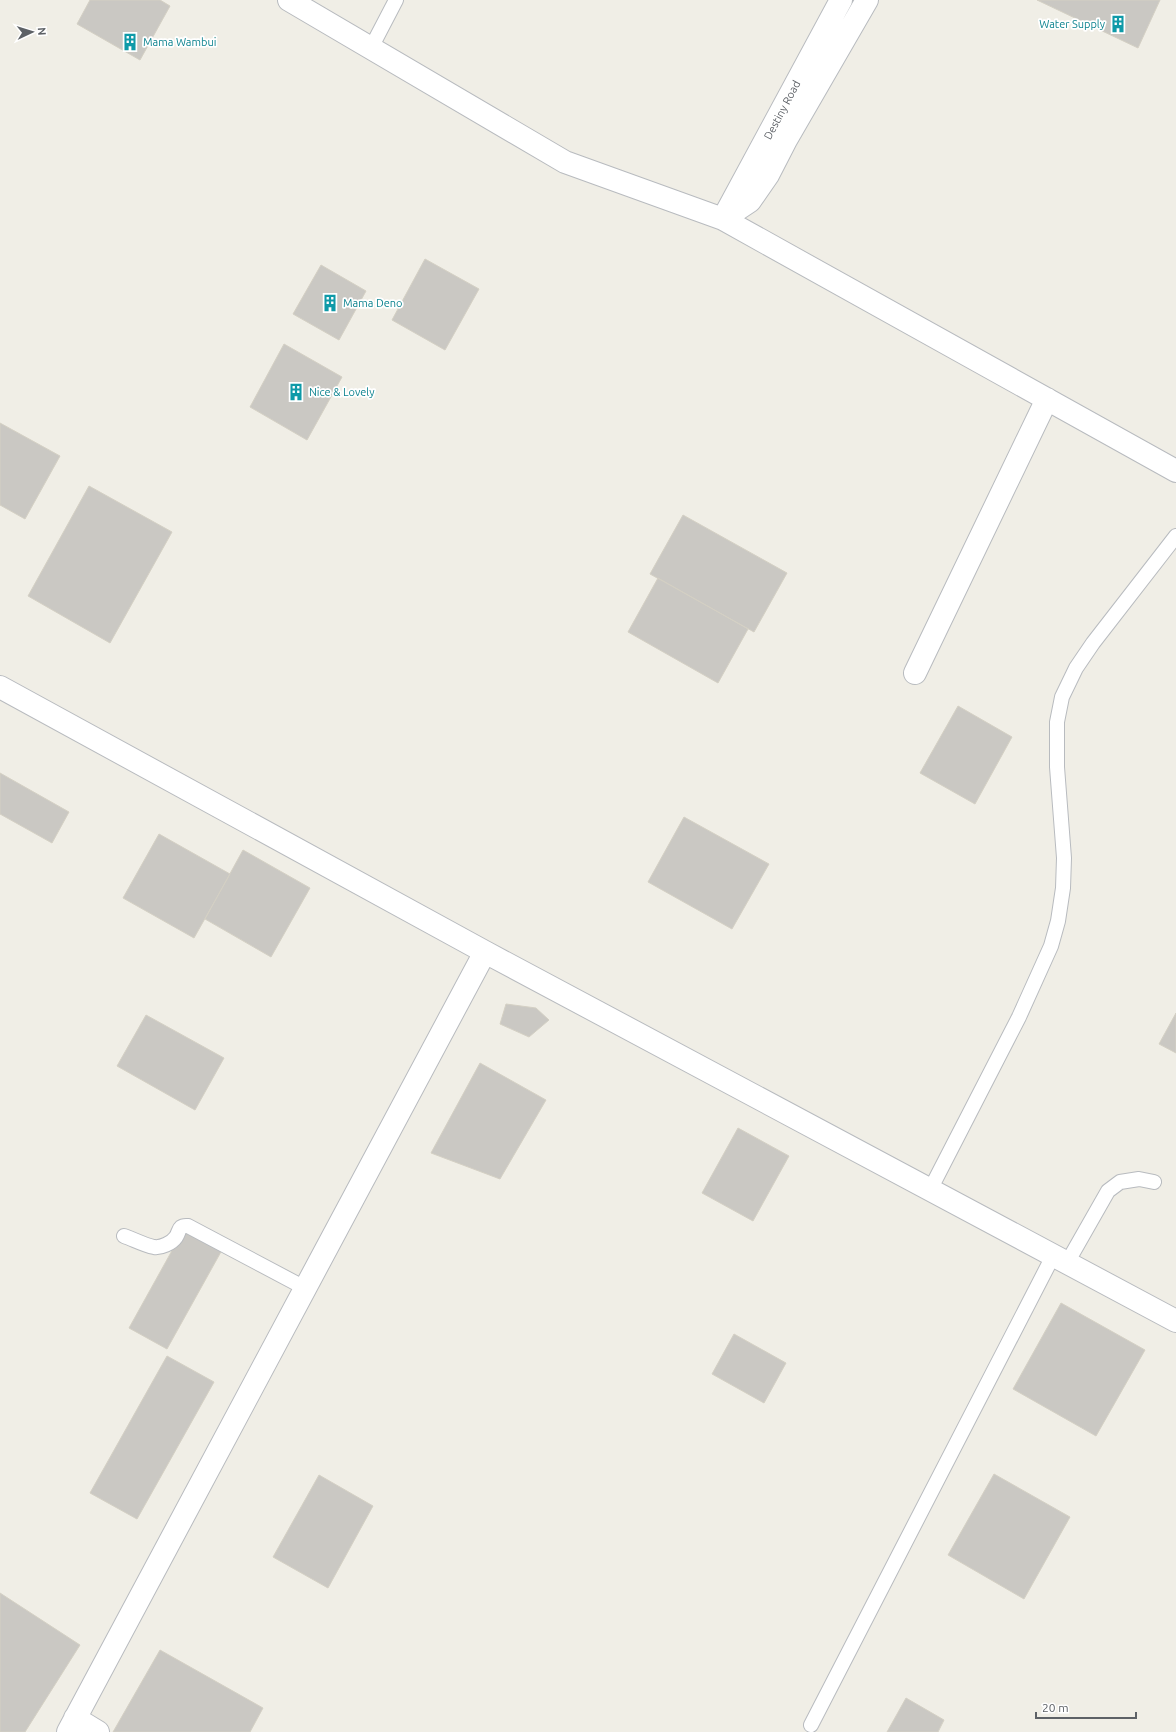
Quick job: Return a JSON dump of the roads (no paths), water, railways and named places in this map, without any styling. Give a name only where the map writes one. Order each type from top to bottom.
[{"type":"street","points":[[289,0],[565,162],[723,219],[1176,470]]},
{"type":"street","name":"Destiny Road","points":[[723,219],[841,0]]},
{"type":"street","points":[[723,219],[750,201],[768,175],[786,140],[867,0]]},
{"type":"street","points":[[916,674],[1047,399]]},
{"type":"street","points":[[4,694],[1176,1321]]},
{"type":"street","points":[[98,1732],[71,1725],[485,952]]},
{"type":"lane","points":[[371,48],[396,0]]},
{"type":"lane","points":[[930,1190],[1019,1017],[1051,946],[1063,888],[1064,858],[1057,744],[1057,722],[1062,697],[1076,668],[1093,643],[1176,536]]},
{"type":"lane","points":[[811,1725],[1060,1259],[1108,1191],[1120,1182],[1139,1179],[1154,1182]]},
{"type":"lane","points":[[124,1236],[155,1247],[166,1245],[176,1237],[178,1229],[188,1226],[305,1288]]},
{"type":"place","name":"Water Supply","points":[[1118,24]]},
{"type":"place","name":"Mama Wambui","points":[[130,42]]},
{"type":"place","name":"Mama Deno","points":[[330,303]]},
{"type":"place","name":"Nice & Lovely","points":[[296,392]]}]
